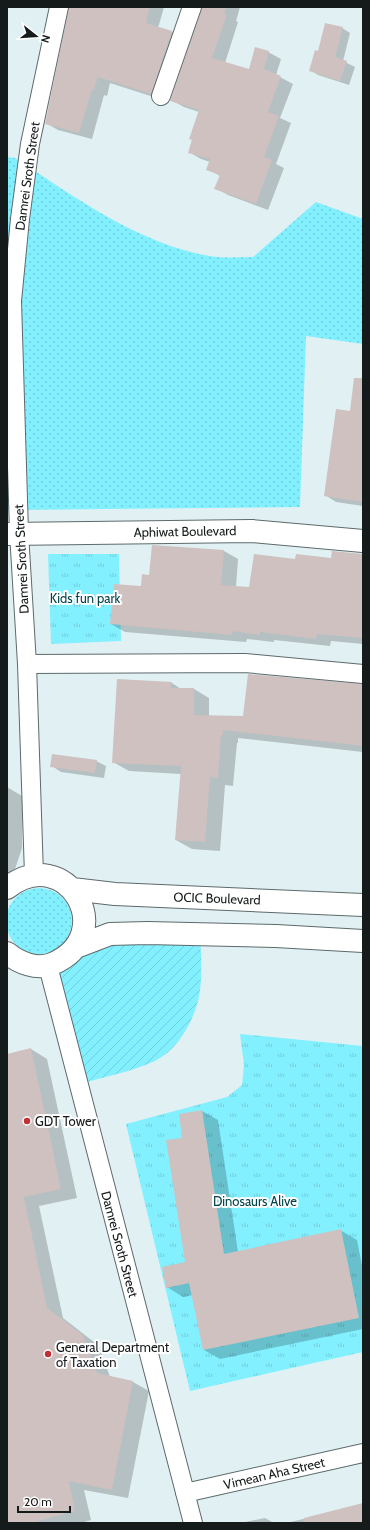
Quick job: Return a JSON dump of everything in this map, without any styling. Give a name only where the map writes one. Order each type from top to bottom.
[{"type":"street","name":"Damrei Sroth Street","points":[[34,875],[27,664],[13,533],[12,301],[20,219],[30,144],[60,7]]},
{"type":"street","points":[[161,96],[192,7]]},
{"type":"street","name":"Aphiwat Boulevard","points":[[13,533],[252,531],[363,541]]},
{"type":"street","points":[[27,664],[245,663],[363,674]]},
{"type":"street","points":[[7,888],[24,877],[34,875],[48,876],[61,880],[72,889],[81,902],[85,917],[83,933],[76,947],[64,959],[48,966],[34,966],[20,962],[7,954]]},
{"type":"street","name":"OCIC Boulevard","points":[[72,889],[115,894],[363,905]]},
{"type":"street","points":[[76,947],[110,934],[140,933],[276,936],[363,941]]},
{"type":"street","name":"Damrei Sroth Street","points":[[48,966],[193,1523]]},
{"type":"street","name":"Vimean Aha Street","points":[[185,1493],[363,1453]]},
{"type":"green space","points":[[7,157],[15,158],[86,204],[137,232],[190,252],[217,257],[253,257],[316,202],[363,219],[363,344],[306,336],[300,507],[7,510]]},
{"type":"green space","name":"Kids fun park","points":[[48,554],[119,554],[121,641],[51,644]]},
{"type":"green space","points":[[39,888],[52,891],[62,898],[69,908],[72,921],[69,934],[62,944],[52,951],[39,954],[26,951],[16,944],[9,934],[6,921],[9,908],[16,898],[26,891]]},
{"type":"green space","points":[[200,934],[200,993],[192,1019],[177,1043],[163,1056],[146,1065],[79,1084],[48,966],[76,947]]},
{"type":"green space","name":"Dinosaurs Alive","points":[[240,1034],[363,1046],[363,1352],[190,1391],[126,1124],[227,1097],[242,1085],[244,1065]]},
{"type":"building","points":[[69,7],[150,7],[146,23],[172,31],[151,94],[98,77],[94,90],[92,89],[79,133],[45,124]]},
{"type":"building","points":[[202,7],[226,7],[224,14],[227,14],[212,58],[249,69],[255,47],[269,51],[264,69],[281,76],[268,112],[279,116],[264,157],[272,160],[256,204],[214,189],[220,175],[206,170],[210,159],[188,153],[192,140],[189,139],[199,110],[170,101]]},
{"type":"building","points":[[325,23],[343,27],[335,57],[347,61],[340,81],[309,71],[315,50],[318,51]]},
{"type":"building","points":[[354,378],[363,378],[363,502],[324,496],[336,409],[350,411]]},
{"type":"building","points":[[152,545],[224,550],[221,585],[249,587],[254,554],[295,559],[296,554],[331,558],[332,551],[363,554],[363,638],[317,634],[316,639],[260,632],[260,635],[233,631],[232,635],[110,624],[114,584],[141,586],[142,574],[149,575]]},
{"type":"building","points":[[248,674],[363,684],[363,746],[223,730],[223,735],[221,735],[218,778],[210,777],[205,842],[175,840],[181,766],[112,763],[117,679],[172,682],[171,688],[194,688],[194,715],[243,716]]},
{"type":"building","points":[[52,754],[97,760],[95,773],[50,767]]},
{"type":"building","name":"General Department of Taxation","points":[[31,1048],[61,1189],[24,1197],[47,1308],[83,1335],[97,1373],[133,1381],[112,1490],[69,1481],[75,1511],[31,1523],[7,1523],[7,1054]]},
{"type":"building","points":[[202,1110],[224,1254],[341,1229],[359,1318],[203,1350],[189,1283],[166,1288],[162,1267],[185,1262],[166,1140],[182,1138],[179,1114]]},
{"type":"building","points":[[363,1503],[363,1523],[304,1523],[304,1518]]},
{"type":"place","name":"GDT Tower","points":[[27,1121]]},
{"type":"place","name":"General Department of Taxation","points":[[48,1354]]}]
